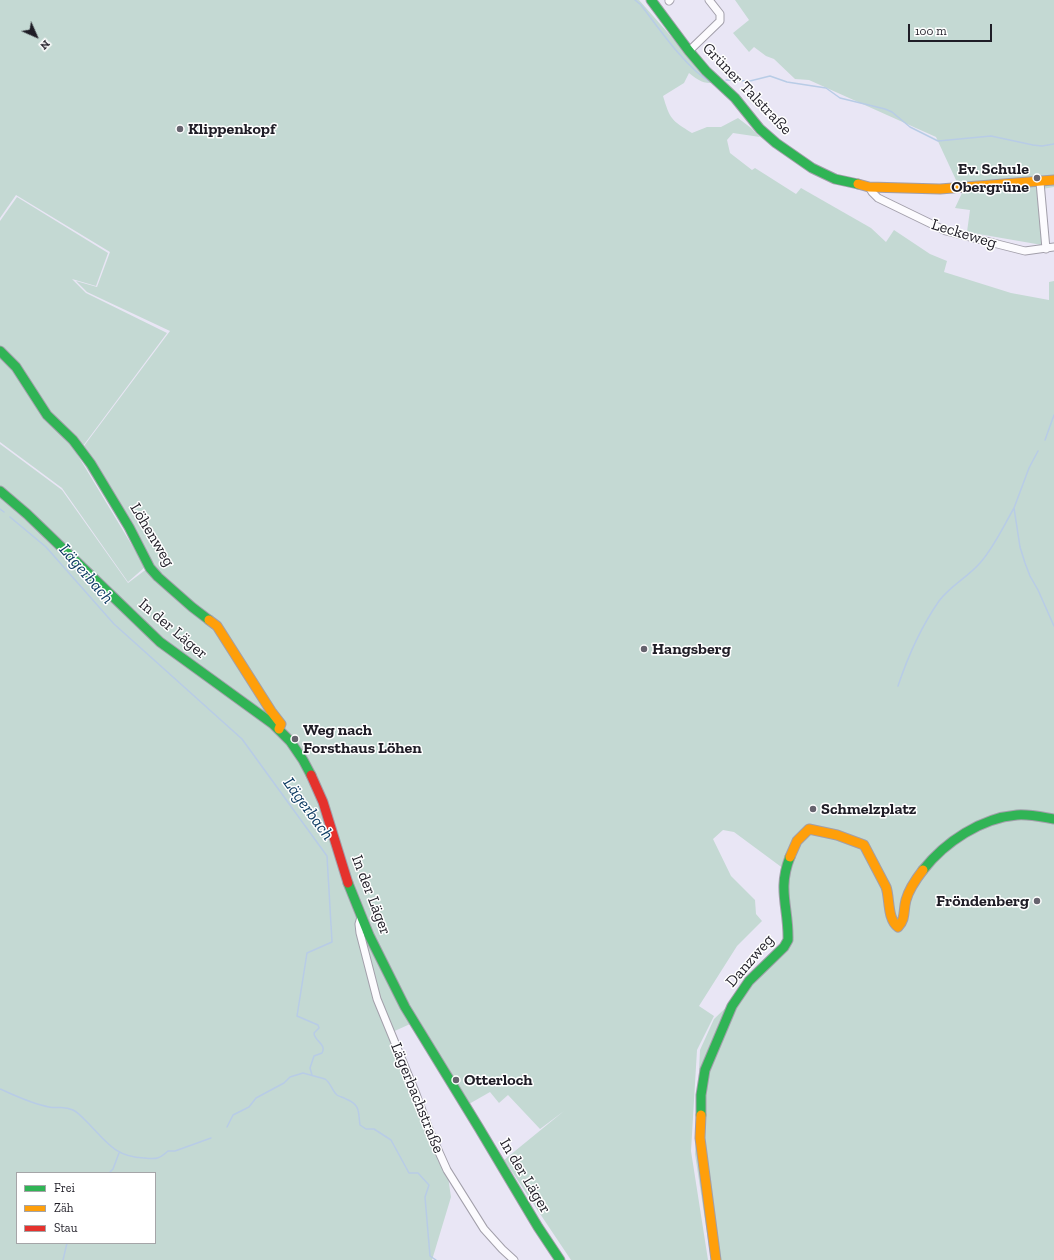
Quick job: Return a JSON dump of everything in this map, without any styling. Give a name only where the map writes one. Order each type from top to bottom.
[{"type":"main road","name":"Grüner Talstraße","points":[[651,0],[689,51],[706,71],[735,98],[760,129],[776,143],[812,168],[825,175],[836,179],[870,186],[940,189],[1054,180]]},
{"type":"main road","name":"Löhenweg","points":[[0,351],[16,367],[47,415],[73,440],[91,464],[129,527],[150,568],[158,578],[217,626],[271,711],[281,724],[279,729]]},
{"type":"main road","name":"In der Läger","points":[[0,491],[27,514],[160,642],[279,729],[300,754],[324,800],[345,872],[361,917],[390,979],[413,1021],[538,1227],[560,1260]]},
{"type":"main road","name":"Danzweg","points":[[716,1260],[700,1138],[702,1085],[705,1070],[732,1006],[748,981],[784,947],[788,940],[782,886],[793,848],[803,834],[809,829],[850,839],[864,845],[867,856],[886,886],[892,922],[898,927],[903,922],[906,900],[914,882],[928,864],[956,838],[968,831],[1009,816],[1019,815],[1054,819]]},
{"type":"street","points":[[689,51],[720,21],[720,14],[709,0]]},
{"type":"street","points":[[1040,182],[1046,249]]},
{"type":"street","name":"Leckeweg","points":[[870,186],[872,192],[878,198],[946,231],[1025,251],[1054,247]]},
{"type":"street","name":"Lägerbachstraße","points":[[361,917],[359,924],[360,933],[377,1000],[430,1132],[448,1170],[484,1229],[514,1260]]},
{"type":"green space","points":[[0,0],[639,0],[712,83],[702,82],[689,73],[684,83],[663,96],[668,110],[675,122],[692,133],[707,127],[721,127],[738,118],[760,137],[733,133],[727,140],[730,153],[752,170],[755,168],[796,194],[801,188],[871,228],[886,242],[894,230],[930,254],[947,261],[944,272],[1011,293],[1049,300],[1049,282],[1054,281],[1054,1260],[711,1260],[695,1154],[700,1050],[714,1019],[785,951],[784,869],[734,832],[723,830],[713,839],[731,876],[755,900],[756,914],[762,921],[737,946],[699,1006],[714,1016],[697,1050],[691,1151],[708,1260],[571,1260],[504,1160],[564,1111],[540,1129],[508,1095],[499,1103],[490,1092],[469,1104],[419,1020],[388,1034],[447,1170],[451,1197],[432,1260],[0,1260],[0,444],[62,490],[128,583],[148,568],[78,454],[170,331],[87,292],[76,281],[97,287],[110,252],[16,195],[0,218]]},
{"type":"green space","points":[[735,0],[1054,0],[1054,187],[1042,189],[1042,245],[967,232],[970,210],[955,208],[962,193],[936,137],[809,80],[795,79],[774,59],[766,56],[754,47],[749,52],[733,33],[749,20]]},
{"type":"green space","points":[[17,197],[108,253],[96,286],[72,279],[86,293],[167,333],[77,454],[145,567],[128,582],[62,488],[0,442],[0,221]]},
{"type":"waterway","points":[[635,0],[641,5],[691,67],[709,81]]},
{"type":"waterway","points":[[726,80],[750,81],[770,76],[787,82],[826,88],[840,98],[892,112],[910,127],[938,141],[991,136],[1033,145],[1042,146],[1054,144]]},
{"type":"waterway","points":[[1045,440],[1054,415]]},
{"type":"waterway","points":[[1038,451],[1029,468],[1014,508],[1020,547],[1025,563],[1054,626]]},
{"type":"waterway","points":[[898,686],[906,664],[932,611],[943,596],[975,568],[985,557],[1014,508]]},
{"type":"waterway","name":"Lägerbach","points":[[0,509],[4,512]]},
{"type":"waterway","name":"Lägerbach","points":[[10,517],[46,547],[114,624],[242,739],[327,856],[332,942],[307,953],[297,1016],[318,1025],[319,1028],[314,1033],[322,1045],[323,1050],[322,1053],[314,1056],[310,1068],[312,1075]]},
{"type":"waterway","name":"Lägerbach","points":[[227,1127],[233,1115],[249,1107],[256,1098],[284,1083],[290,1077],[303,1073],[325,1079],[337,1095],[351,1101],[356,1106],[359,1113],[360,1125],[366,1129],[374,1129],[391,1140],[409,1173],[418,1173],[429,1185],[425,1197],[430,1256],[436,1260]]},
{"type":"waterway","points":[[0,1089],[36,1104],[73,1110],[113,1148],[119,1152],[134,1157],[151,1159],[157,1158],[168,1151],[175,1151],[211,1138]]},
{"type":"waterway","points":[[110,1172],[113,1169],[119,1153]]},
{"type":"waterway","points":[[63,1260],[67,1244]]},
{"type":"traffic: fast","points":[[651,0],[689,51],[706,71],[735,98],[760,129],[776,143],[812,168],[835,179],[858,184]]},
{"type":"traffic: fast","points":[[0,351],[16,367],[47,415],[73,440],[91,464],[129,527],[150,568],[192,607],[209,620]]},
{"type":"traffic: fast","points":[[0,491],[27,514],[160,642],[273,724],[290,741],[311,775]]},
{"type":"traffic: fast","points":[[923,870],[953,841],[977,826],[1004,817],[1017,815],[1054,819]]},
{"type":"traffic: fast","points":[[701,1115],[701,1095],[705,1070],[732,1006],[749,981],[784,947],[788,940],[784,899],[784,879],[790,857]]},
{"type":"traffic: fast","points":[[348,883],[369,935],[405,1007],[538,1227],[560,1260]]},
{"type":"traffic: slow","points":[[858,184],[869,187],[940,189],[1054,180]]},
{"type":"traffic: slow","points":[[209,620],[217,626],[271,711],[281,724],[279,729]]},
{"type":"traffic: slow","points":[[790,857],[797,841],[809,829],[837,835],[864,845],[886,887],[890,914],[894,923],[898,927],[903,918],[909,892],[923,870]]},
{"type":"traffic: slow","points":[[701,1115],[700,1138],[716,1260]]},
{"type":"traffic: jam","points":[[311,775],[323,802],[348,883]]},
{"type":"place","name":"Klippenkopf","points":[[180,129]]},
{"type":"place","name":"Ev. Schule Obergrüne","points":[[1037,178]]},
{"type":"place","name":"Hangsberg","points":[[644,649]]},
{"type":"place","name":"Weg nach Forsthaus Löhen","points":[[295,739]]},
{"type":"place","name":"Schmelzplatz","points":[[813,809]]},
{"type":"place","name":"Fröndenberg","points":[[1037,901]]},
{"type":"place","name":"Otterloch","points":[[456,1080]]}]
